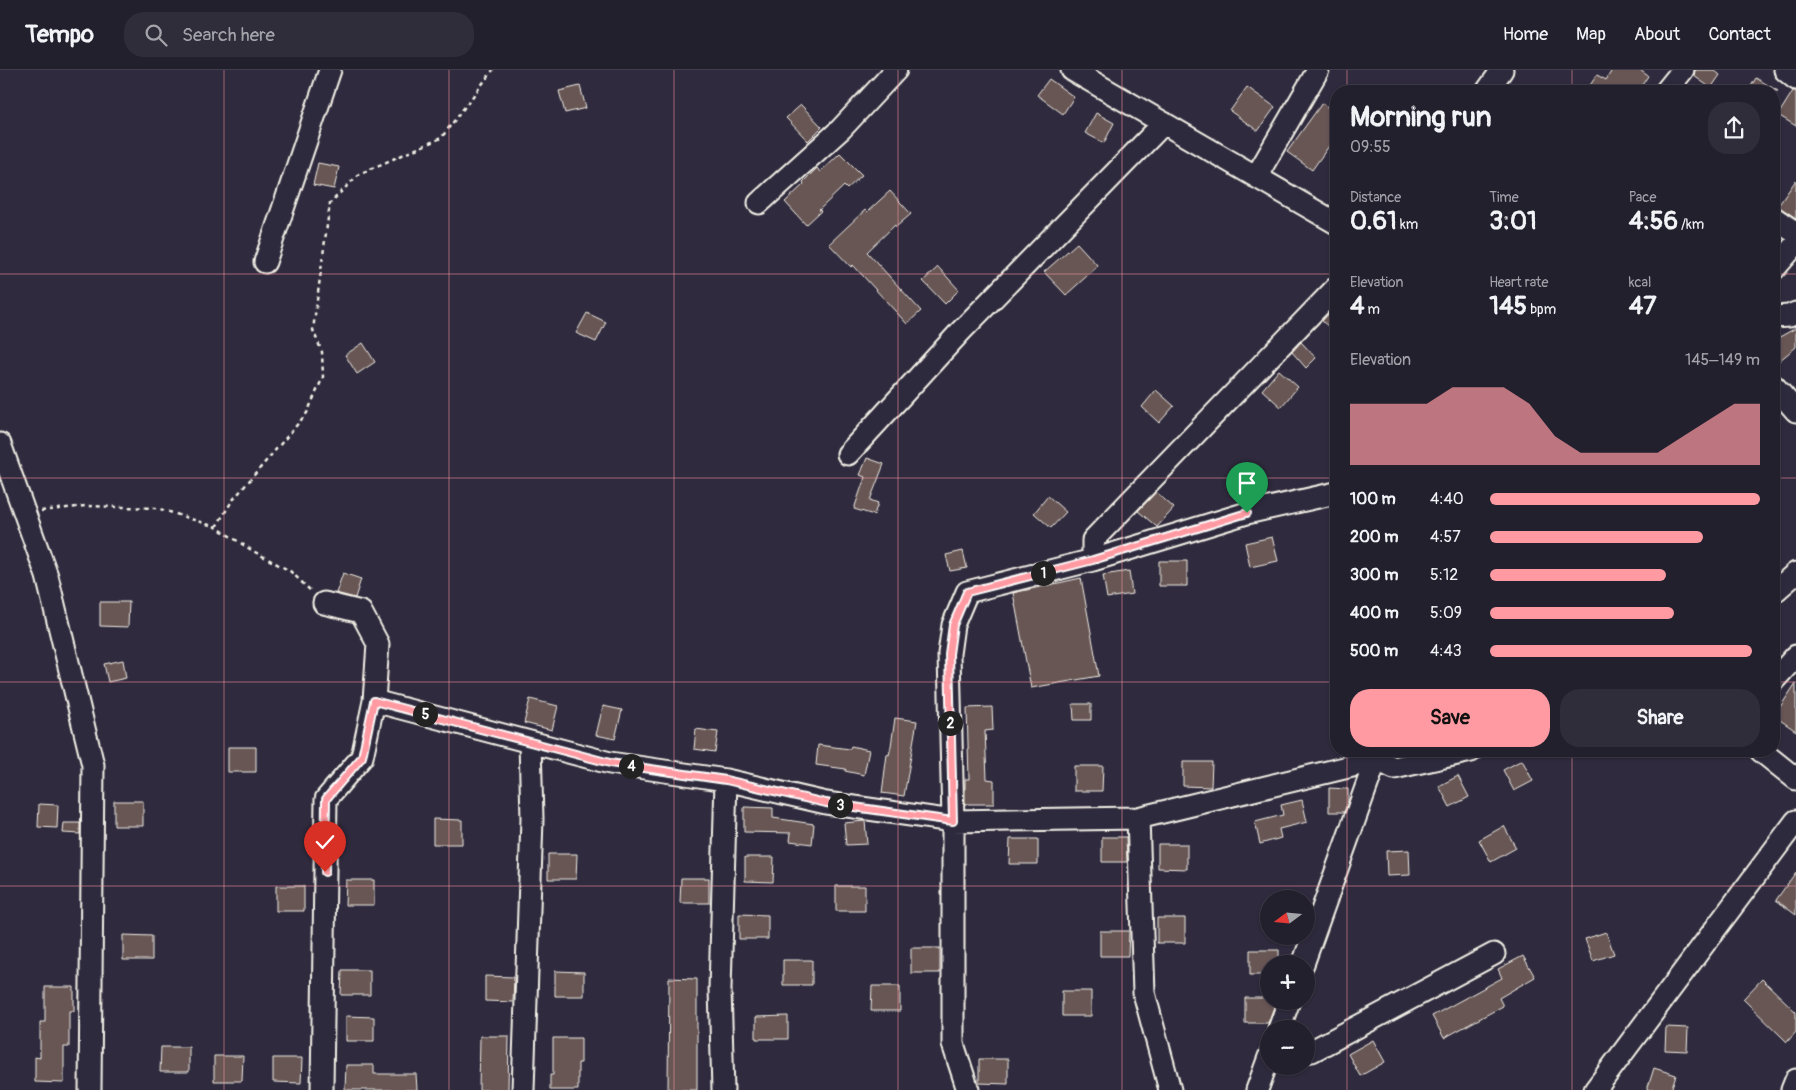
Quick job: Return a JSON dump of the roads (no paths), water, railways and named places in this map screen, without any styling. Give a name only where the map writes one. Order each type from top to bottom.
[{"type":"street","points":[[264,262],[330,70]]},
{"type":"street","points":[[759,203],[841,129],[896,70]]},
{"type":"street","points":[[1256,177],[1318,70]]},
{"type":"street","points":[[1491,85],[1502,70]]},
{"type":"street","points":[[1671,85],[1682,70]]},
{"type":"street","points":[[1785,70],[1796,79]]},
{"type":"street","points":[[1085,73],[1164,123],[1330,220]]},
{"type":"street","points":[[848,454],[961,331],[1164,123]]},
{"type":"street","points":[[1780,222],[1796,234]]},
{"type":"street","points":[[1780,263],[1796,244]]},
{"type":"street","points":[[1093,560],[1094,540],[1330,294]]},
{"type":"street","points":[[1780,316],[1789,316],[1796,313]]},
{"type":"street","points":[[1780,393],[1796,411]]},
{"type":"street","points":[[0,444],[47,576],[93,765],[90,1090]]},
{"type":"street","points":[[968,1090],[953,1044],[953,821],[949,654],[953,625],[967,592],[1093,560],[1247,513],[1330,495]]},
{"type":"street","points":[[1780,587],[1796,573]]},
{"type":"street","points":[[322,1090],[326,799],[362,757],[374,701],[378,644],[361,612],[324,603]]},
{"type":"street","points":[[1780,673],[1796,656]]},
{"type":"street","points":[[374,701],[610,763],[726,780],[826,803],[953,821],[1138,818],[1374,757]]},
{"type":"street","points":[[523,1090],[532,819],[530,742]]},
{"type":"street","points":[[1306,955],[1378,757]]},
{"type":"street","points":[[1379,757],[1394,768],[1444,757]]},
{"type":"street","points":[[1768,757],[1796,780]]},
{"type":"street","points":[[723,1090],[720,989],[726,780]]},
{"type":"street","points":[[1138,818],[1144,993],[1170,1090]]},
{"type":"street","points":[[1595,1090],[1796,821]]},
{"type":"street","points":[[1315,1049],[1494,954]]},
{"type":"street","points":[[1256,1090],[1262,1075]]},
{"type":"street","points":[[1792,1090],[1796,1080]]}]
